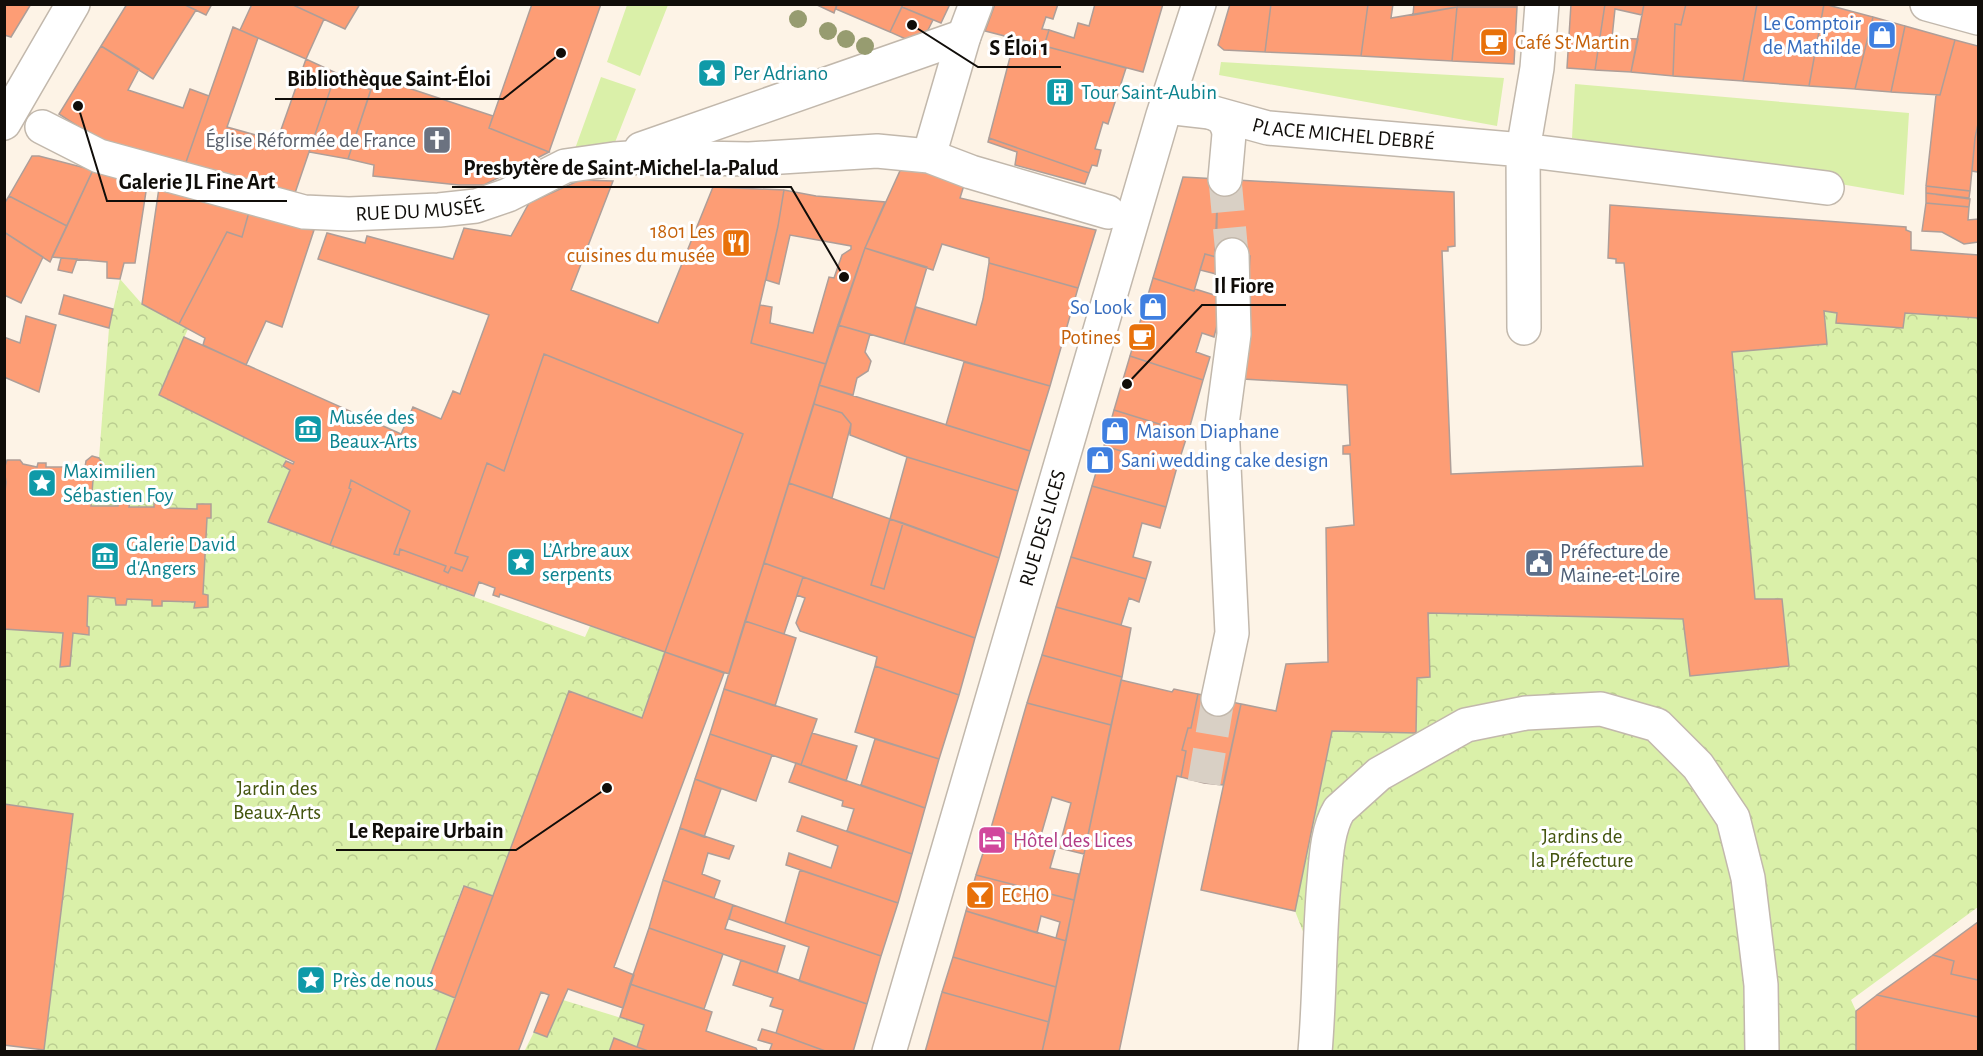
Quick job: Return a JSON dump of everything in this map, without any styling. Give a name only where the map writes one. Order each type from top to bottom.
[{"type":"street","points":[[4,123],[73,4]]},
{"type":"street","points":[[929,156],[964,36],[976,4]]},
{"type":"street","name":"RUE DES LICES","points":[[889,1052],[1166,107],[1199,4]]},
{"type":"street","points":[[1524,328],[1523,150],[1537,68],[1542,4]]},
{"type":"street","points":[[1927,4],[1978,18]]},
{"type":"street","points":[[614,159],[964,36]]},
{"type":"street","name":"PLACE MICHEL DEBRÉ","points":[[1166,107],[1210,112],[1268,128],[1523,150],[1827,188]]},
{"type":"street","points":[[1210,112],[1219,115],[1228,127],[1225,179]]},
{"type":"street","name":"RUE DU MUSÉE","points":[[42,127],[99,156],[304,212],[349,214],[476,206],[508,195],[565,166],[614,159],[644,157],[749,159],[877,151],[929,156],[971,172],[1108,212]]},
{"type":"street","points":[[1218,699],[1232,633],[1222,424],[1234,334],[1232,255]]},
{"type":"street","points":[[1312,1030],[1327,853],[1339,810],[1379,774],[1466,725],[1526,713],[1600,709],[1657,725],[1698,766],[1733,818],[1748,878],[1752,910],[1761,985],[1762,1052]]},
{"type":"green space","points":[[627,5],[668,5],[640,76],[607,62]]},
{"type":"green space","points":[[1221,62],[1504,78],[1497,126],[1219,75]]},
{"type":"green space","points":[[601,77],[636,89],[612,150],[572,157]]},
{"type":"green space","points":[[1575,84],[1909,113],[1904,195],[1572,138]]},
{"type":"green space","name":"Jardin des Beaux-Arts","points":[[120,279],[142,304],[188,329],[159,395],[287,458],[283,466],[290,470],[269,523],[585,637],[590,626],[665,652],[642,718],[569,691],[493,896],[463,886],[426,986],[455,998],[435,1051],[43,1051],[73,814],[5,804],[5,629],[63,633],[60,666],[70,666],[73,633],[89,634],[88,596],[115,598],[116,605],[126,605],[127,599],[152,600],[152,606],[162,606],[162,601],[195,602],[194,608],[208,607],[208,595],[203,594],[207,518],[211,518],[211,504],[197,504],[197,509],[165,508],[165,503],[155,503],[154,507],[129,507],[130,502],[119,501],[118,506],[91,506],[93,480],[104,466],[99,458],[109,328]]},
{"type":"green space","name":"Jardins de la Préfecture","points":[[1824,311],[1837,313],[1836,323],[1903,328],[1905,313],[1978,318],[1978,907],[1851,1000],[1856,1011],[1856,1051],[1300,1051],[1312,955],[1295,911],[1332,731],[1416,733],[1417,678],[1430,676],[1428,613],[1683,619],[1690,676],[1789,666],[1782,599],[1755,599],[1732,352]]},
{"type":"green space","points":[[563,1000],[644,1025],[637,1047],[614,1038],[609,1051],[524,1052],[534,1032],[547,1037]]},
{"type":"building","points":[[4,4],[31,4],[11,37],[4,35]]},
{"type":"building","points":[[127,4],[183,4],[196,10],[153,79],[101,46]]},
{"type":"building","points":[[183,4],[212,4],[206,15]]},
{"type":"building","points":[[252,4],[291,4],[324,19],[306,59],[240,30]]},
{"type":"building","points":[[291,4],[360,4],[345,29]]},
{"type":"building","points":[[532,4],[601,4],[549,152],[489,128]]},
{"type":"building","points":[[815,4],[837,4],[834,13]]},
{"type":"building","points":[[837,4],[903,4],[890,32],[836,9]]},
{"type":"building","points":[[903,4],[950,4],[941,23],[902,7]]},
{"type":"building","points":[[995,4],[1058,4],[1053,19],[1046,17],[1042,29],[1049,30],[1044,46],[985,31]]},
{"type":"building","points":[[1095,4],[1163,4],[1143,72],[1044,46],[1049,30],[1074,38],[1078,23],[1089,26]]},
{"type":"building","points":[[1230,4],[1271,4],[1265,52],[1224,50],[1218,45]]},
{"type":"building","points":[[1271,4],[1368,4],[1361,56],[1265,52]]},
{"type":"building","points":[[1368,4],[1393,4],[1391,18],[1457,7],[1452,61],[1361,56]]},
{"type":"building","points":[[1414,4],[1517,4],[1517,7],[1457,7],[1413,15]]},
{"type":"building","points":[[1571,4],[1605,4],[1595,70],[1567,68]]},
{"type":"building","points":[[1605,4],[1644,4],[1642,15],[1615,9],[1612,38],[1638,39],[1631,72],[1595,70]]},
{"type":"building","points":[[1644,4],[1686,4],[1681,25],[1675,24],[1673,76],[1631,72]]},
{"type":"building","points":[[1686,4],[1757,4],[1743,81],[1673,76],[1675,24],[1681,25]]},
{"type":"building","points":[[1757,4],[1824,4],[1809,86],[1743,81]]},
{"type":"building","points":[[1824,4],[1873,17],[1855,89],[1809,86]]},
{"type":"building","points":[[902,7],[933,20],[928,30],[910,41],[890,32]]},
{"type":"building","points":[[1457,7],[1517,7],[1514,64],[1452,61]]},
{"type":"building","points":[[1873,17],[1905,26],[1891,92],[1855,89]]},
{"type":"building","points":[[1905,26],[1955,40],[1940,95],[1891,92]]},
{"type":"building","points":[[233,27],[258,38],[227,127],[277,141],[306,59],[336,73],[295,193],[185,165]]},
{"type":"building","name":"Tour Saint-Aubin","points":[[1015,38],[1126,68],[1108,124],[1103,122],[1095,149],[1101,150],[1097,166],[1092,165],[1089,173],[989,138]]},
{"type":"building","points":[[1955,40],[1978,46],[1978,124],[1970,191],[1926,186],[1936,95],[1940,95]]},
{"type":"building","points":[[101,46],[139,69],[128,90],[183,108],[190,89],[209,96],[185,165],[103,143],[59,114]]},
{"type":"building","points":[[336,73],[371,90],[348,159],[309,152]]},
{"type":"building","name":"Église Réformée de France","points":[[375,77],[493,116],[489,128],[549,152],[484,185],[459,185],[373,176],[374,165],[348,159]]},
{"type":"building","points":[[1978,124],[1978,172],[1972,171]]},
{"type":"building","points":[[989,138],[1089,173],[1085,184],[1015,165],[1017,152],[988,142]]},
{"type":"building","points":[[32,156],[93,170],[67,226],[9,196]]},
{"type":"building","points":[[904,162],[965,182],[960,198],[1096,230],[1078,288],[989,263],[989,258],[942,244],[933,270],[865,248]]},
{"type":"building","points":[[93,170],[147,185],[135,263],[124,263],[120,279],[107,278],[107,262],[52,257]]},
{"type":"building","points":[[1183,177],[1218,179],[1216,257],[1205,254],[1194,291],[1153,278]]},
{"type":"building","name":"Préfecture de Maine-et-Loire","points":[[1218,179],[1454,192],[1455,246],[1448,247],[1448,251],[1442,251],[1451,474],[1643,466],[1624,263],[1616,263],[1616,259],[1608,258],[1610,205],[1906,227],[1906,230],[1911,232],[1911,250],[1978,255],[1978,318],[1905,313],[1903,328],[1836,323],[1837,313],[1824,311],[1827,344],[1732,352],[1755,599],[1782,599],[1789,666],[1690,676],[1683,619],[1428,613],[1430,677],[1417,678],[1416,733],[1332,731],[1295,911],[1201,890],[1241,704],[1276,711],[1286,664],[1328,662],[1326,528],[1354,525],[1350,454],[1343,454],[1343,446],[1350,445],[1347,385],[1243,379],[1250,256],[1215,254]]},
{"type":"building","name":"Musée des Beaux-Arts","points":[[580,180],[613,181],[571,290],[658,323],[713,187],[784,190],[751,343],[826,364],[729,674],[665,652],[743,434],[544,354],[504,471],[487,463],[455,553],[468,557],[462,571],[451,567],[448,573],[444,571],[446,566],[400,549],[399,555],[394,554],[410,511],[351,480],[349,488],[351,489],[330,545],[268,522],[290,470],[283,466],[286,461],[293,464],[294,462],[159,395],[184,337],[401,434],[413,407],[441,419],[453,391],[460,394],[489,315],[318,259],[327,233],[365,243],[367,236],[453,259],[464,228],[511,236],[529,203]]},
{"type":"building","points":[[1926,186],[1970,191],[1969,198],[1926,193]]},
{"type":"building","points":[[159,188],[249,212],[242,237],[227,232],[179,324],[142,304]]},
{"type":"building","points":[[784,190],[816,196],[885,202],[865,248],[826,364],[751,343],[760,305],[772,307],[770,323],[813,333],[829,277],[834,278],[842,255],[851,249],[851,246],[790,235],[779,284],[766,280]]},
{"type":"building","points":[[1926,193],[1970,199],[1969,207],[1926,203]]},
{"type":"building","points":[[9,196],[67,226],[50,262],[4,232],[4,204]]},
{"type":"building","points":[[1926,203],[1969,207],[1968,220],[1978,219],[1978,242],[1964,244],[1942,232],[1922,231]]},
{"type":"building","points":[[249,212],[314,230],[282,327],[266,321],[246,365],[203,345],[205,338],[179,324],[227,232],[242,237]]},
{"type":"building","points":[[4,232],[43,257],[21,303],[4,295]]},
{"type":"building","points":[[865,248],[927,267],[904,344],[838,325]]},
{"type":"building","points":[[1205,254],[1216,257],[1220,275],[1200,270]]},
{"type":"building","points":[[61,258],[77,259],[72,273],[58,270]]},
{"type":"building","points":[[989,263],[1078,288],[1050,386],[904,344],[916,307],[976,325]]},
{"type":"building","points":[[1153,278],[1224,298],[1214,337],[1202,333],[1196,352],[1210,357],[1203,380],[1130,356]]},
{"type":"building","points":[[64,295],[113,309],[109,328],[59,314]]},
{"type":"building","points":[[26,316],[56,325],[39,392],[4,377],[4,337],[20,343]]},
{"type":"building","points":[[838,325],[870,334],[865,352],[871,361],[868,371],[857,378],[853,395],[819,385]]},
{"type":"building","points":[[544,354],[743,434],[665,652],[500,594],[499,597],[493,595],[495,588],[479,582],[474,596],[330,545],[351,489],[349,488],[351,480],[410,511],[394,554],[399,555],[400,549],[446,566],[444,571],[448,573],[451,567],[462,571],[468,557],[455,553],[487,463],[504,471]]},
{"type":"building","points":[[1130,356],[1203,380],[1188,433],[1114,410]]},
{"type":"building","points":[[964,362],[1050,386],[1030,451],[946,425]]},
{"type":"building","points":[[819,385],[1030,451],[1018,491],[907,457],[850,435],[851,424],[842,413],[814,404]]},
{"type":"building","points":[[814,404],[842,413],[851,424],[832,498],[789,483]]},
{"type":"building","points":[[1114,410],[1188,433],[1177,467],[1104,446]]},
{"type":"building","points":[[1104,446],[1177,467],[1166,507],[1092,486]]},
{"type":"building","name":"Galerie David d'Angers","points":[[92,456],[99,458],[104,469],[93,480],[91,506],[118,506],[119,501],[130,501],[129,507],[154,507],[154,503],[165,503],[165,508],[197,509],[197,504],[211,504],[211,518],[207,518],[203,594],[208,595],[208,607],[194,608],[195,602],[162,601],[162,606],[152,606],[152,600],[127,599],[126,605],[116,605],[115,598],[88,596],[89,635],[73,633],[70,666],[60,667],[63,633],[4,629],[6,482],[4,469],[7,460],[20,460],[23,464],[37,467],[38,463],[46,463],[46,467],[85,467],[86,461]]},
{"type":"building","points":[[907,457],[1018,491],[999,558],[890,519]]},
{"type":"building","points":[[789,483],[890,519],[871,585],[884,589],[903,523],[999,558],[975,638],[764,563]]},
{"type":"building","points":[[1092,486],[1166,507],[1160,528],[1142,523],[1133,557],[1151,562],[1146,579],[1071,557]]},
{"type":"building","points":[[890,519],[903,523],[884,589],[871,585]]},
{"type":"building","points":[[1071,557],[1146,579],[1139,602],[1129,598],[1121,625],[1056,607]]},
{"type":"building","points":[[764,563],[803,577],[784,634],[745,621]]},
{"type":"building","points":[[803,577],[975,638],[959,695],[875,666],[877,657],[800,631],[796,623],[805,598],[797,595]]},
{"type":"building","points":[[1056,607],[1131,628],[1122,677],[1042,655]]},
{"type":"building","points":[[745,621],[796,638],[775,706],[724,689]]},
{"type":"building","points":[[665,652],[724,673],[614,967],[634,975],[623,1008],[568,989],[547,1037],[534,1032],[549,995],[541,992],[518,1052],[435,1052],[569,691],[642,718]]},
{"type":"building","points":[[1042,655],[1122,677],[1111,725],[1027,703]]},
{"type":"building","points":[[875,666],[959,695],[939,759],[855,732]]},
{"type":"building","points":[[1121,680],[1172,692],[1174,689],[1198,694],[1191,728],[1188,728],[1182,750],[1186,751],[1181,777],[1177,776],[1119,1052],[1042,1052]]},
{"type":"building","points":[[724,689],[817,719],[801,765],[710,734]]},
{"type":"building","points":[[1198,694],[1241,704],[1223,785],[1181,777],[1186,751],[1182,750],[1188,728],[1191,728]]},
{"type":"building","points":[[1027,703],[1111,725],[1084,854],[1059,848],[1071,803],[1052,797],[1039,842],[991,828]]},
{"type":"building","points":[[812,733],[857,746],[846,781],[801,765]]},
{"type":"building","points":[[710,734],[772,755],[756,801],[695,779]]},
{"type":"building","points":[[875,739],[939,759],[925,808],[861,785]]},
{"type":"building","points":[[796,763],[925,808],[912,854],[847,831],[854,809],[842,806],[843,801],[789,782]]},
{"type":"building","points":[[695,779],[721,789],[704,837],[680,828]]},
{"type":"building","points":[[4,804],[73,814],[44,1050],[4,1045]]},
{"type":"building","points":[[802,816],[912,854],[898,903],[786,865],[789,853],[831,868],[838,846],[797,831]]},
{"type":"building","points":[[680,828],[734,846],[729,859],[708,853],[702,874],[720,881],[714,898],[663,880]]},
{"type":"building","points":[[991,828],[1056,847],[1050,868],[1079,874],[1074,900],[976,875]]},
{"type":"building","points":[[800,870],[898,903],[881,956],[785,923]]},
{"type":"building","points":[[976,875],[1074,900],[1066,941],[1056,938],[1060,922],[1041,916],[1037,933],[966,911]]},
{"type":"building","points":[[663,880],[733,905],[725,929],[785,946],[777,973],[649,928]]},
{"type":"building","points":[[464,886],[493,896],[455,998],[426,986]]},
{"type":"building","points":[[733,905],[881,956],[867,1004],[799,981],[809,947],[729,919]]},
{"type":"building","points":[[966,911],[1066,941],[1056,987],[953,957]]},
{"type":"building","points":[[1978,922],[1978,980],[1951,974],[1954,961],[1933,955]]},
{"type":"building","points":[[649,928],[723,954],[704,1009],[630,984]]},
{"type":"building","points":[[1933,955],[1954,961],[1951,974],[1978,980],[1978,1017],[1877,995]]},
{"type":"building","points":[[953,957],[1056,987],[1049,1022],[942,992]]},
{"type":"building","points":[[741,960],[867,1004],[853,1052],[828,1052],[776,1033],[783,1010],[770,1006],[773,998],[733,985]]},
{"type":"building","points":[[630,984],[712,1012],[706,1031],[756,1048],[758,1052],[651,1052],[637,1047],[644,1025],[620,1017]]},
{"type":"building","points":[[942,992],[1049,1022],[1042,1052],[925,1052]]},
{"type":"building","points":[[1877,995],[1978,1017],[1978,1052],[1856,1052],[1856,1011]]},
{"type":"building","points":[[762,1029],[828,1052],[769,1052],[772,1044],[758,1040]]},
{"type":"building","points":[[614,1038],[637,1047],[651,1052],[609,1052]]},
{"type":"tunnel","points":[[1225,179],[1232,255]]},
{"type":"tunnel","points":[[1204,783],[1218,699]]},
{"type":"place","name":"S Éloi 1","points":[[912,25]]},
{"type":"place","name":"Le Comptoir de Mathilde","points":[[1882,35]]},
{"type":"place","name":"Café St Martin","points":[[1494,42]]},
{"type":"place","name":"Bibliothèque Saint-Éloi","points":[[561,53]]},
{"type":"place","name":"Per Adriano","points":[[712,73]]},
{"type":"place","name":"Tour Saint-Aubin","points":[[1060,92]]},
{"type":"place","name":"Galerie JL Fine Art","points":[[78,106]]},
{"type":"place","name":"Église Réformée de France","points":[[437,140]]},
{"type":"place","name":"1801 Les cuisines du musée","points":[[736,243]]},
{"type":"place","name":"Presbytère de Saint-Michel-la-Palud","points":[[844,277]]},
{"type":"place","name":"So Look","points":[[1153,307]]},
{"type":"place","name":"Potines","points":[[1142,337]]},
{"type":"place","name":"Il Fiore","points":[[1127,384]]},
{"type":"place","name":"Musée des Beaux-Arts","points":[[308,429]]},
{"type":"place","name":"Maison Diaphane","points":[[1115,431]]},
{"type":"place","name":"Sani wedding cake design","points":[[1100,460]]},
{"type":"place","name":"Maximilien Sébastien Foy","points":[[42,483]]},
{"type":"place","name":"Galerie David d'Angers","points":[[105,556]]},
{"type":"place","name":"L’Arbre aux serpents","points":[[521,562]]},
{"type":"place","name":"Préfecture de Maine-et-Loire","points":[[1539,563]]},
{"type":"place","name":"Le Repaire Urbain","points":[[607,788]]},
{"type":"place","name":"Hôtel des Lices","points":[[992,840]]},
{"type":"place","name":"ECHO","points":[[980,895]]},
{"type":"place","name":"Près de nous","points":[[311,980]]}]
